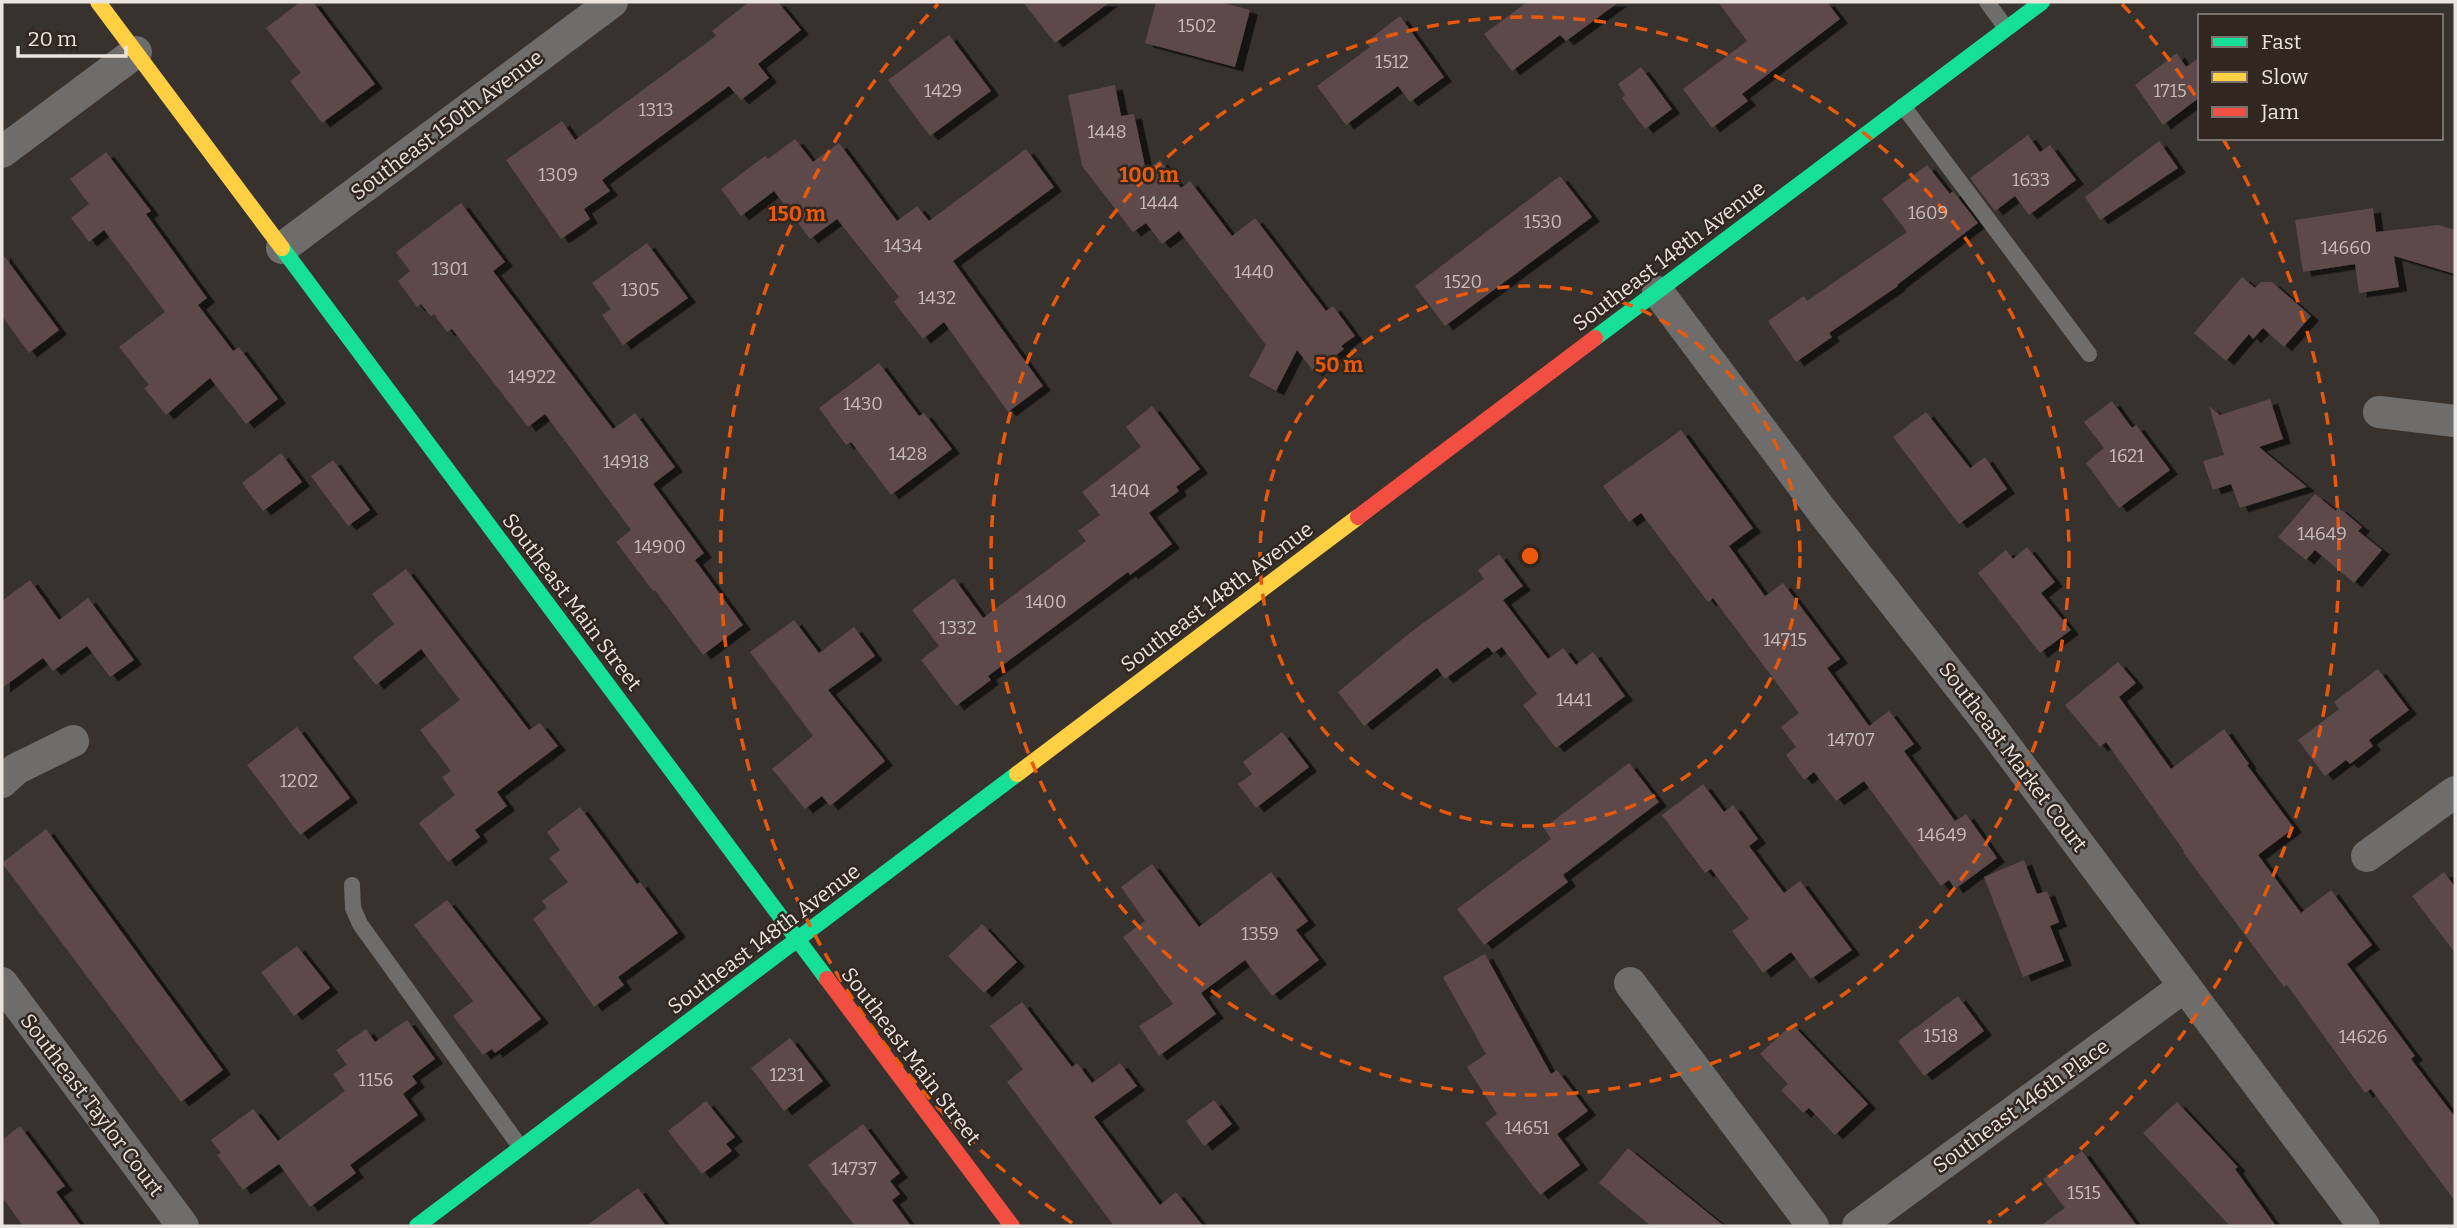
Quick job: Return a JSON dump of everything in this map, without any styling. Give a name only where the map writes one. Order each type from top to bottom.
[{"type":"main road","name":"Southeast Main Street","points":[[98,2],[1012,1226]]},
{"type":"main road","name":"Southeast 148th Avenue","points":[[417,1226],[2042,2]]},
{"type":"street","name":"Southeast 150th Avenue","points":[[282,248],[612,2]]},
{"type":"street","points":[[2,152],[136,52]]},
{"type":"street","name":"Southeast Market Court","points":[[1658,292],[1822,511],[1983,716],[2364,1226]]},
{"type":"street","points":[[2379,412],[2455,421]]},
{"type":"street","points":[[2,782],[16,769],[73,741]]},
{"type":"street","points":[[2367,856],[2455,792]]},
{"type":"street","name":"Southeast Taylor Court","points":[[2,983],[183,1226]]},
{"type":"street","points":[[1630,983],[1813,1226]]},
{"type":"street","name":"Southeast 146th Place","points":[[1857,1226],[2185,986]]},
{"type":"lane","points":[[1987,2],[2007,28]]},
{"type":"lane","points":[[1903,106],[2089,354]]},
{"type":"lane","points":[[352,885],[353,908],[359,924],[522,1147]]},
{"type":"building","points":[[300,2],[313,2],[375,84],[322,123],[290,81],[301,73],[266,28]]},
{"type":"building","points":[[749,2],[778,2],[801,30],[758,64],[769,78],[741,100],[729,86],[602,180],[610,191],[584,209],[590,219],[561,239],[506,160],[562,121],[575,140],[716,36],[712,31]]},
{"type":"building","points":[[1023,2],[1110,2],[1055,43]]},
{"type":"building","points":[[1156,2],[1220,2],[1250,10],[1235,67],[1145,43]]},
{"type":"building","points":[[1527,2],[1619,2],[1566,41],[1560,35],[1512,71],[1484,34]]},
{"type":"building","points":[[1718,2],[1827,2],[1840,19],[1742,94],[1748,101],[1712,128],[1683,89],[1747,41]]},
{"type":"building","points":[[1400,16],[1444,77],[1410,102],[1398,86],[1346,125],[1317,86],[1370,47],[1366,42]]},
{"type":"building","points":[[949,35],[991,91],[930,136],[888,80]]},
{"type":"building","points":[[2177,53],[2186,67],[2198,58],[2198,99],[2163,125],[2135,85]]},
{"type":"building","points":[[1641,67],[1672,109],[1645,129],[1622,98],[1625,95],[1618,84]]},
{"type":"building","points":[[1115,85],[1121,116],[1134,114],[1146,171],[1160,160],[1181,188],[1190,181],[1232,236],[1255,218],[1326,311],[1333,306],[1355,336],[1341,346],[1344,349],[1314,372],[1297,350],[1276,391],[1249,376],[1266,345],[1179,231],[1162,244],[1146,223],[1133,232],[1082,166],[1068,95]]},
{"type":"building","points":[[2028,135],[2040,152],[2050,145],[2076,180],[2029,215],[2015,196],[1995,211],[1970,178]]},
{"type":"building","points":[[795,139],[813,162],[839,143],[897,221],[917,206],[929,221],[1026,149],[1054,187],[953,261],[1043,386],[1008,412],[944,322],[923,339],[894,302],[899,297],[837,219],[810,239],[774,191],[741,216],[721,189],[765,156],[768,159]]},
{"type":"building","points":[[2159,141],[2178,168],[2100,220],[2085,197]]},
{"type":"building","points":[[106,152],[151,211],[146,214],[207,298],[198,305],[233,351],[239,347],[278,399],[246,424],[210,378],[166,415],[144,388],[149,385],[119,347],[165,312],[104,230],[89,242],[71,218],[89,204],[70,179]]},
{"type":"building","points":[[1927,165],[1950,194],[1953,191],[1978,223],[1898,286],[1829,333],[1832,337],[1796,362],[1768,321],[1804,296],[1807,301],[1907,232],[1882,199]]},
{"type":"building","points":[[1560,176],[1592,217],[1445,326],[1415,286]]},
{"type":"building","points":[[461,203],[505,262],[493,271],[613,429],[635,413],[675,467],[653,484],[704,553],[695,560],[743,625],[703,655],[616,542],[631,530],[545,414],[528,427],[452,329],[447,332],[434,314],[431,316],[421,304],[417,307],[398,281],[410,271],[396,252]]},
{"type":"building","points":[[2373,208],[2376,232],[2438,225],[2455,230],[2455,274],[2394,256],[2399,287],[2359,293],[2355,264],[2303,272],[2295,220]]},
{"type":"building","points":[[647,243],[688,298],[623,345],[602,315],[611,309],[592,283]]},
{"type":"building","points":[[2,253],[59,330],[29,353],[2,316]]},
{"type":"building","points":[[2242,277],[2255,288],[2261,282],[2272,282],[2311,316],[2284,347],[2263,328],[2253,339],[2249,334],[2226,361],[2194,333]]},
{"type":"building","points":[[879,363],[919,416],[924,413],[952,449],[891,495],[851,442],[846,445],[819,408]]},
{"type":"building","points":[[2270,399],[2283,439],[2259,447],[2307,487],[2240,508],[2231,484],[2213,490],[2203,461],[2224,455],[2209,406],[2220,415]]},
{"type":"building","points":[[2112,401],[2132,428],[2136,425],[2170,470],[2119,508],[2086,463],[2104,448],[2084,422]]},
{"type":"building","points":[[1152,406],[1200,469],[1176,487],[1179,491],[1149,513],[1172,544],[1130,575],[1128,572],[988,676],[991,680],[956,706],[921,660],[939,646],[912,610],[954,578],[983,618],[1086,541],[1078,531],[1100,515],[1082,492],[1141,447],[1126,427]]},
{"type":"building","points":[[1926,412],[1970,468],[1985,457],[2007,489],[1959,524],[1893,437]]},
{"type":"building","points":[[1681,430],[1753,528],[1729,546],[1765,596],[1783,583],[1840,659],[1827,668],[1869,726],[1889,711],[1914,744],[1904,751],[1955,821],[1966,814],[1997,858],[1955,889],[1949,880],[1941,886],[1864,781],[1836,801],[1814,772],[1804,780],[1786,755],[1796,747],[1781,727],[1799,713],[1713,598],[1708,602],[1641,513],[1629,522],[1603,486]]},
{"type":"building","points":[[281,453],[302,482],[263,511],[242,483]]},
{"type":"building","points":[[333,460],[370,510],[348,526],[311,476]]},
{"type":"building","points":[[2315,494],[2336,511],[2338,507],[2362,527],[2358,531],[2382,550],[2354,583],[2315,550],[2306,560],[2278,537]]},
{"type":"building","points":[[2027,547],[2055,582],[2041,593],[2071,630],[2040,653],[1978,573],[2006,550],[2013,559]]},
{"type":"building","points":[[1499,554],[1523,586],[1503,600],[1548,659],[1563,648],[1576,665],[1593,652],[1625,696],[1556,748],[1523,705],[1537,694],[1502,647],[1493,653],[1488,647],[1445,679],[1437,668],[1364,726],[1338,692],[1411,632],[1484,579],[1478,570]]},
{"type":"building","points":[[406,569],[529,730],[540,723],[558,746],[497,792],[507,806],[475,830],[480,837],[448,862],[419,823],[455,795],[442,777],[451,771],[420,730],[460,700],[421,649],[376,685],[353,657],[394,624],[372,594]]},
{"type":"building","points":[[30,580],[59,620],[88,598],[134,660],[110,677],[87,646],[53,671],[43,658],[2,688],[2,601]]},
{"type":"building","points":[[794,620],[819,653],[854,627],[875,656],[828,690],[885,761],[830,806],[822,796],[805,809],[772,769],[813,736],[750,652]]},
{"type":"building","points":[[2118,662],[2136,683],[2119,697],[2171,769],[2224,729],[2294,828],[2258,855],[2301,913],[2331,890],[2372,945],[2347,964],[2415,1056],[2411,1059],[2455,1117],[2455,1201],[2371,1089],[2365,1093],[2287,985],[2284,987],[2183,852],[2106,742],[2100,747],[2065,705]]},
{"type":"building","points":[[2378,669],[2409,710],[2369,740],[2373,746],[2350,764],[2346,760],[2325,776],[2298,740],[2339,709],[2334,702]]},
{"type":"building","points":[[297,727],[350,798],[300,835],[247,765]]},
{"type":"building","points":[[1282,732],[1309,767],[1256,808],[1238,784],[1252,774],[1243,762]]},
{"type":"building","points":[[1629,763],[1659,802],[1563,875],[1568,882],[1484,945],[1457,909],[1551,839],[1544,828]]},
{"type":"building","points":[[1703,784],[1724,812],[1733,805],[1758,839],[1749,846],[1784,893],[1800,881],[1852,950],[1811,979],[1791,952],[1763,973],[1732,931],[1749,919],[1711,869],[1705,873],[1662,815]]},
{"type":"building","points":[[580,807],[637,884],[640,882],[678,933],[618,977],[624,985],[594,1007],[533,919],[547,908],[542,901],[568,882],[549,858],[560,850],[547,832]]},
{"type":"building","points":[[46,829],[223,1070],[181,1102],[2,863]]},
{"type":"building","points":[[2024,860],[2037,894],[2047,891],[2059,922],[2050,926],[2064,961],[2023,977],[1984,877]]},
{"type":"building","points":[[1152,864],[1199,927],[1271,872],[1308,921],[1296,930],[1319,960],[1272,996],[1245,960],[1201,993],[1216,1014],[1159,1056],[1139,1026],[1173,1004],[1123,937],[1145,921],[1121,887]]},
{"type":"building","points":[[2444,872],[2455,887],[2455,953],[2412,896]]},
{"type":"building","points":[[447,900],[541,1019],[495,1053],[492,1049],[483,1055],[453,1016],[473,1001],[414,925]]},
{"type":"building","points":[[982,924],[1017,962],[984,993],[948,956]]},
{"type":"building","points":[[297,946],[330,988],[294,1016],[261,972]]},
{"type":"building","points":[[1485,954],[1551,1074],[1557,1070],[1588,1111],[1557,1134],[1580,1165],[1540,1195],[1485,1123],[1497,1114],[1467,1067],[1486,1054],[1443,977]]},
{"type":"building","points":[[1958,996],[1984,1031],[1924,1076],[1898,1041]]},
{"type":"building","points":[[1022,1002],[1072,1067],[1077,1063],[1092,1083],[1120,1063],[1137,1086],[1094,1117],[1160,1205],[1176,1192],[1203,1226],[1114,1226],[1007,1082],[1023,1069],[990,1026]]},
{"type":"building","points":[[407,1020],[435,1059],[412,1076],[417,1083],[403,1094],[418,1115],[350,1165],[356,1173],[310,1207],[279,1164],[243,1190],[217,1155],[221,1153],[211,1140],[253,1109],[278,1141],[345,1091],[333,1074],[347,1065],[336,1050],[366,1029],[375,1042]]},
{"type":"building","points":[[1792,1024],[1868,1104],[1835,1135],[1809,1108],[1803,1113],[1781,1090],[1788,1084],[1760,1054]]},
{"type":"building","points":[[790,1038],[823,1081],[784,1111],[751,1068]]},
{"type":"building","points":[[1214,1100],[1232,1124],[1204,1146],[1186,1121]]},
{"type":"building","points":[[706,1101],[735,1137],[726,1144],[732,1151],[702,1174],[668,1131]]},
{"type":"building","points":[[2177,1102],[2238,1167],[2235,1169],[2276,1226],[2230,1226],[2143,1133]]},
{"type":"building","points":[[863,1124],[900,1173],[890,1181],[900,1194],[892,1200],[911,1226],[855,1226],[808,1165]]},
{"type":"building","points":[[20,1126],[65,1186],[56,1192],[81,1226],[23,1226],[2,1197],[2,1140]]},
{"type":"building","points":[[1628,1148],[1724,1226],[1651,1226],[1599,1183]]},
{"type":"building","points":[[2082,1151],[2137,1226],[2040,1226],[2065,1208],[2043,1179]]},
{"type":"building","points":[[638,1188],[666,1226],[586,1226]]},
{"type":"traffic: fast","points":[[1595,338],[2042,2]]},
{"type":"traffic: fast","points":[[282,248],[827,979]]},
{"type":"traffic: fast","points":[[417,1226],[1017,774]]},
{"type":"traffic: slow","points":[[98,2],[282,248]]},
{"type":"traffic: slow","points":[[1017,774],[1358,517]]},
{"type":"traffic: jam","points":[[1358,517],[1595,338]]},
{"type":"traffic: jam","points":[[827,979],[1012,1226]]}]
